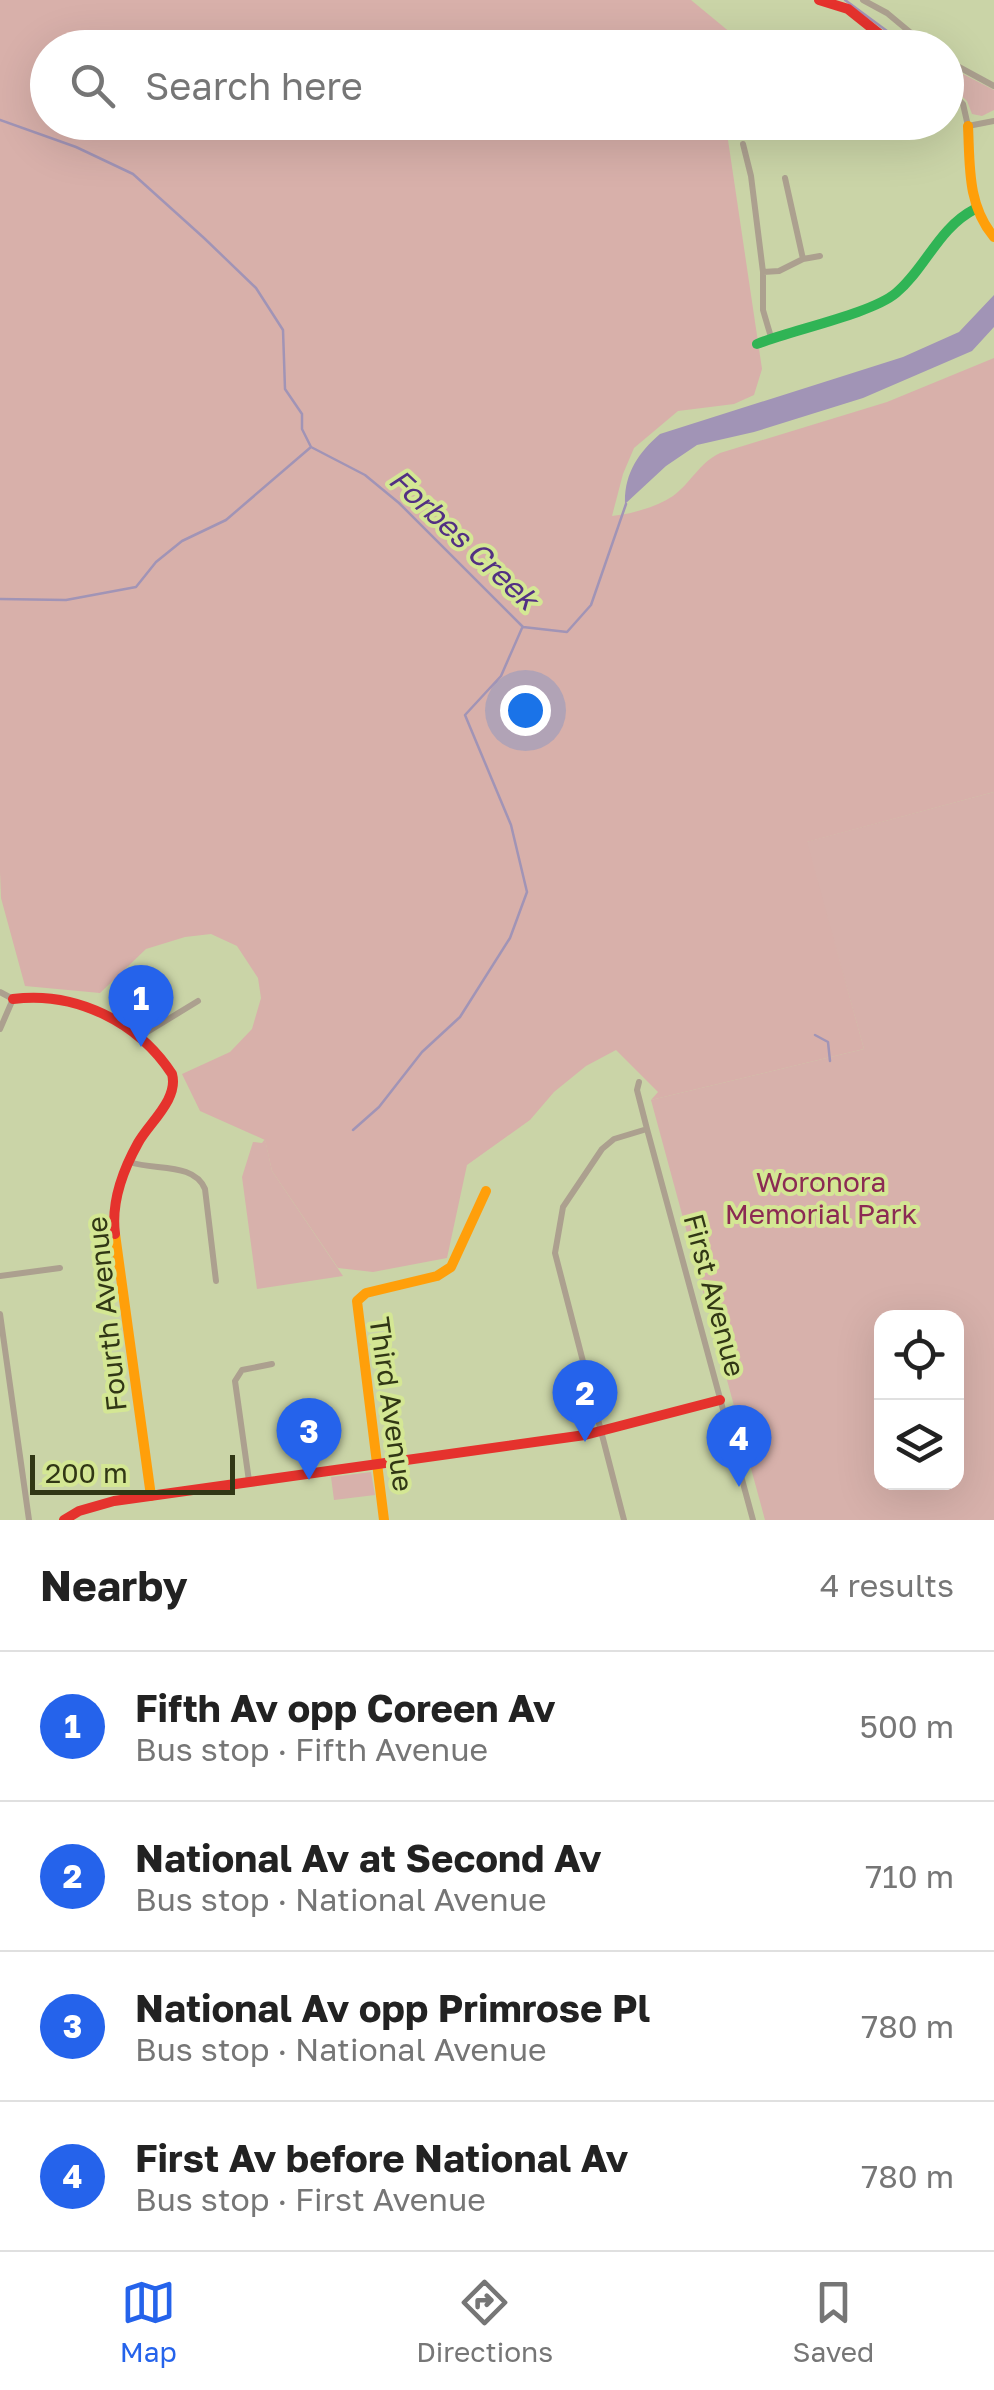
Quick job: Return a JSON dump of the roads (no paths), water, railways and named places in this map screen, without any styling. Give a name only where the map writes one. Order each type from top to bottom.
[{"type":"street","points":[[819,0],[848,9],[874,30]]},
{"type":"street","points":[[863,0],[907,30]]},
{"type":"street","points":[[964,70],[994,86]]},
{"type":"street","points":[[964,104],[976,209],[984,227],[994,237]]},
{"type":"street","points":[[968,126],[994,121]]},
{"type":"street","points":[[742,144],[749,168],[763,272],[763,310],[772,337]]},
{"type":"street","points":[[749,168],[762,165]]},
{"type":"street","points":[[786,178],[803,259]]},
{"type":"street","points":[[788,194],[801,192]]},
{"type":"street","points":[[757,344],[892,297],[959,216],[976,209]]},
{"type":"street","points":[[763,272],[779,271],[803,259],[820,256]]},
{"type":"street","points":[[0,992],[13,999],[41,997],[104,1013],[138,1038],[198,1001]]},
{"type":"street","points":[[0,1030],[13,999]]},
{"type":"street","name":"Fourth Avenue","points":[[138,1038],[164,1063],[175,1082],[142,1135],[114,1205],[116,1258],[151,1496]]},
{"type":"street","name":"First Avenue","points":[[635,1087],[753,1520]]},
{"type":"street","points":[[624,1520],[558,1272],[557,1229],[563,1207],[607,1143],[647,1129]]},
{"type":"street","points":[[130,1162],[190,1172],[200,1178],[205,1189],[216,1282]]},
{"type":"street","name":"Third Avenue","points":[[384,1520],[356,1301],[366,1293],[437,1276],[451,1268],[486,1190]]},
{"type":"street","points":[[101,1260],[116,1258]]},
{"type":"street","points":[[0,1276],[60,1268]]},
{"type":"street","points":[[0,1314],[29,1520]]},
{"type":"street","points":[[249,1482],[234,1381],[242,1370],[272,1364]]},
{"type":"street","points":[[64,1520],[94,1505],[601,1432],[720,1400]]},
{"type":"waterway","points":[[845,0],[886,30]]},
{"type":"waterway","name":"Forbes Creek","points":[[0,120],[30,131]]},
{"type":"waterway","name":"Forbes Creek","points":[[56,140],[133,174],[256,288],[283,330],[285,389],[302,414],[302,429],[311,447],[365,475],[399,503],[523,627],[567,632],[591,605],[626,504]]},
{"type":"waterway","points":[[0,599],[66,600],[136,587],[156,562],[182,541],[226,520],[311,447]]},
{"type":"waterway","points":[[353,1130],[379,1107],[422,1052],[460,1017],[510,938],[527,892],[511,825],[465,715],[501,676],[522,628]]},
{"type":"waterway","points":[[815,1035],[828,1042],[830,1061]]},
{"type":"place","name":"Fifth Av opp Coreen Av","points":[[141,1047]]},
{"type":"place","name":"National Av at Second Av","points":[[585,1442]]},
{"type":"place","name":"National Av opp Primrose Pl","points":[[309,1480]]},
{"type":"place","name":"First Av before National Av","points":[[739,1487]]},
{"type":"park label","name":"Woronora Memorial Park","points":[[821,1197]]}]
